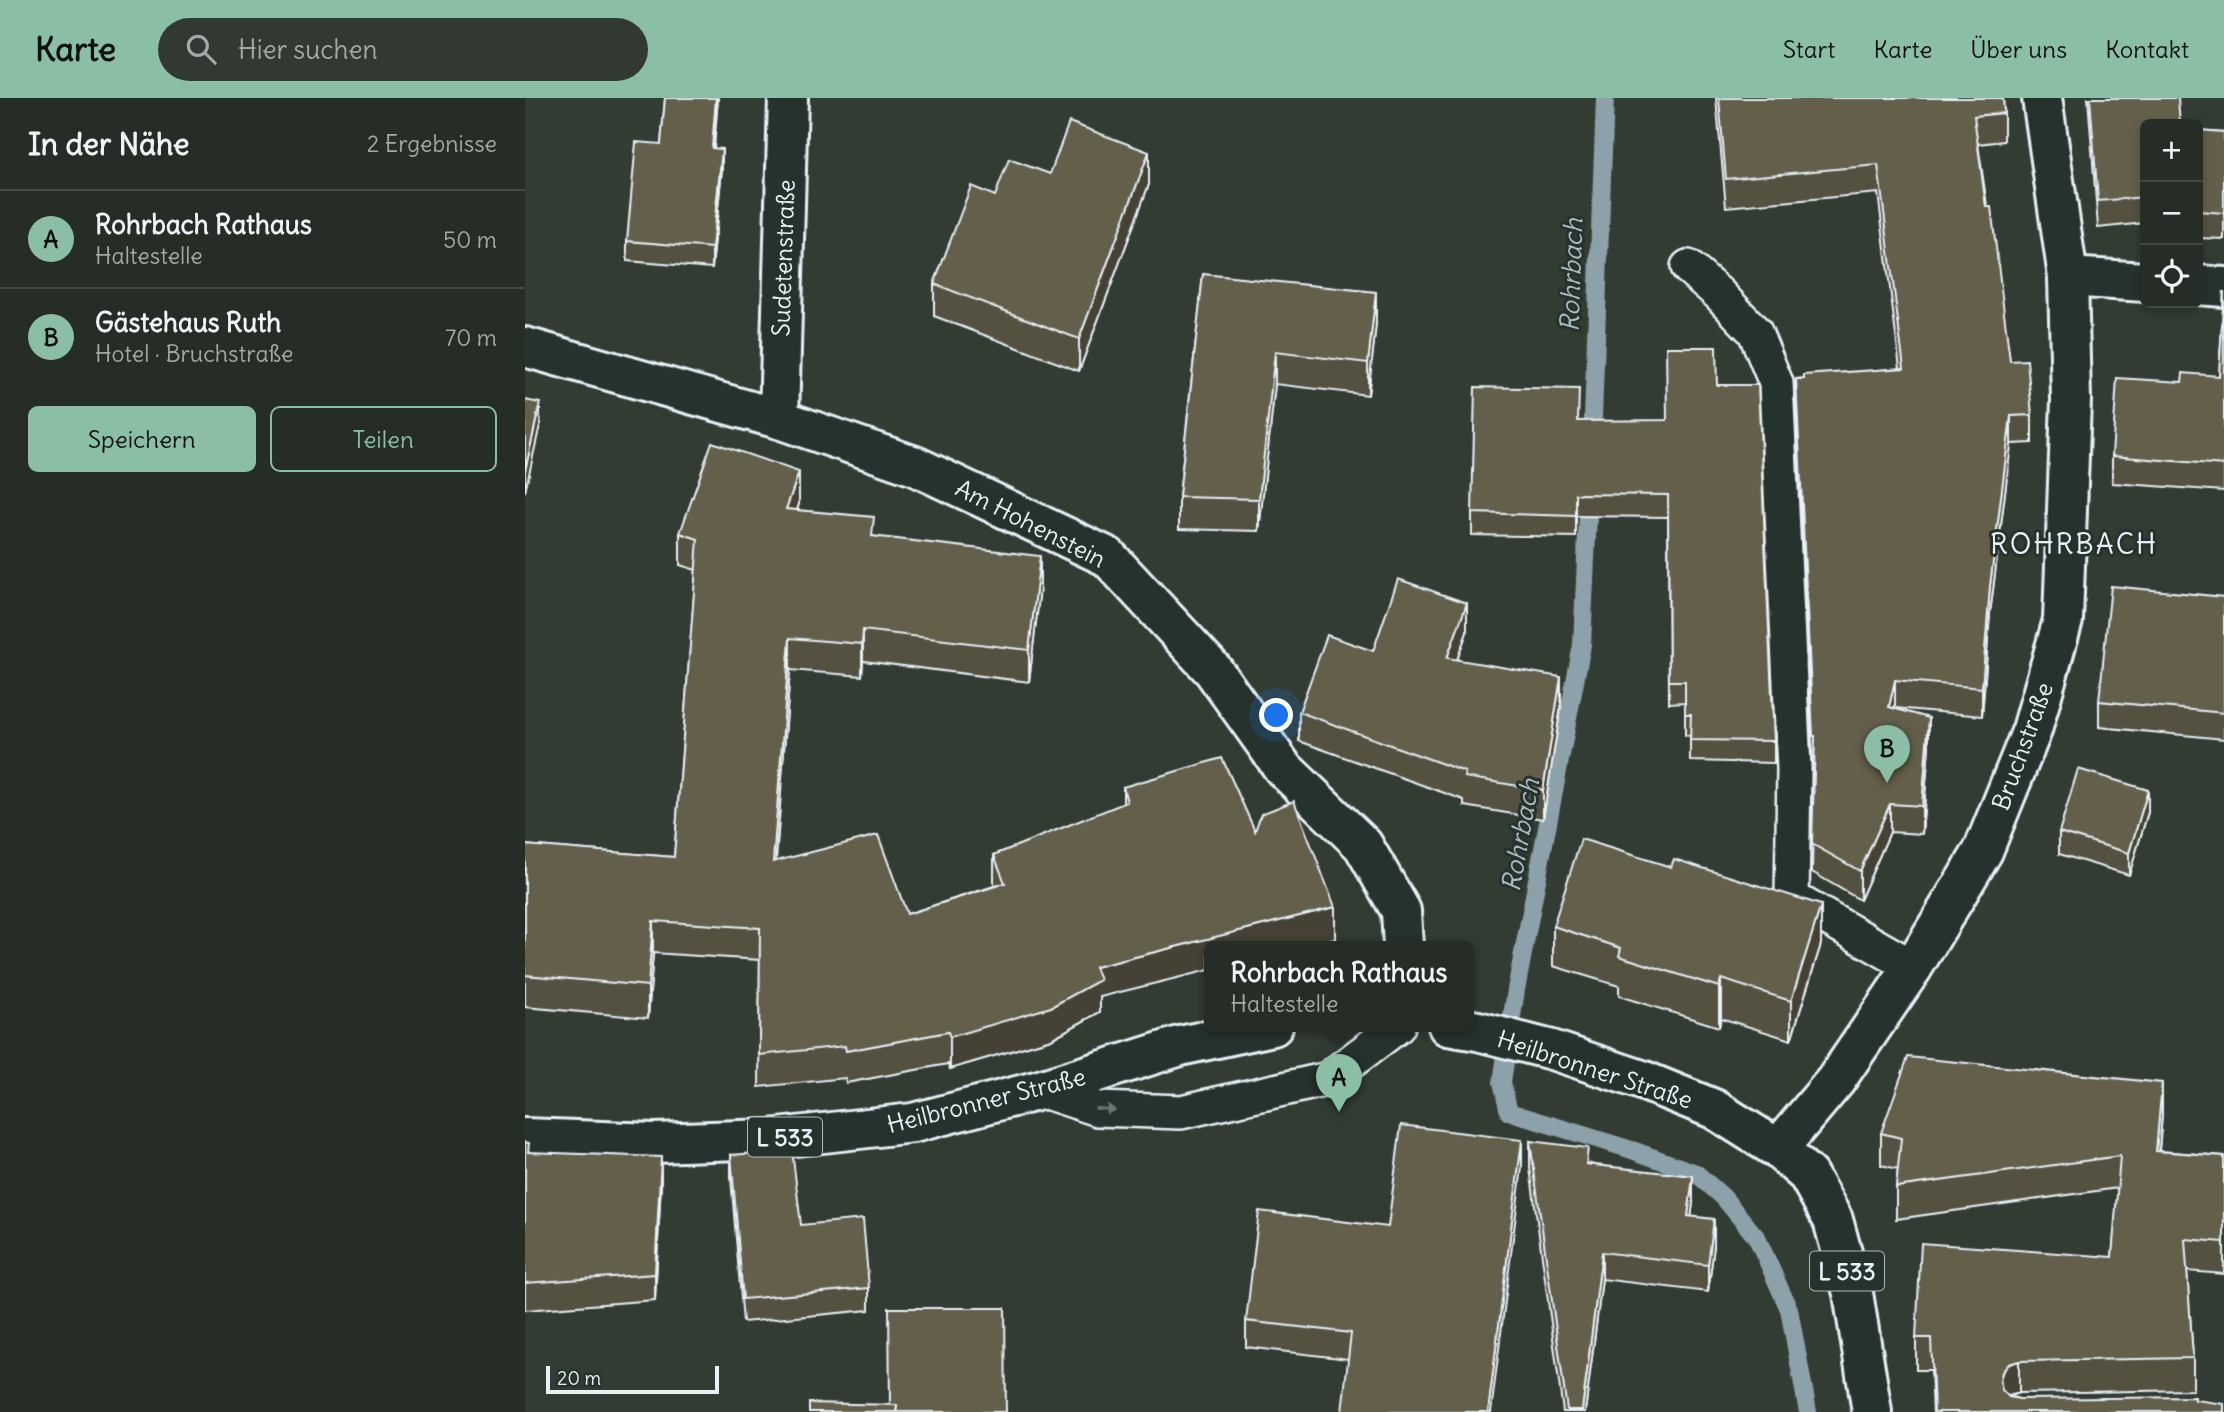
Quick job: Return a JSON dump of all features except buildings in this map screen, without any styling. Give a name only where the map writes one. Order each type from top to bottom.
[{"type":"street","name":"Sudetenstraße","points":[[779,419],[788,98]]},
{"type":"street","name":"Bruchstraße","points":[[1778,1149],[1836,1080],[1913,967],[1983,851],[2032,730],[2063,620],[2071,400],[2068,277],[2042,98]]},
{"type":"street","points":[[2068,277],[2140,282]]},
{"type":"street","points":[[2203,285],[2224,287]]},
{"type":"street","name":"Am Hohenstein","points":[[525,347],[779,419],[915,466],[1108,557],[1213,670],[1283,768],[1363,845],[1401,911],[1403,941]]},
{"type":"street","name":"Heilbronner Straße","points":[[525,1138],[654,1143],[769,1139],[913,1123],[1040,1090],[1180,1046],[1245,1032]]},
{"type":"street","name":"Heilbronner Straße","points":[[1474,1032],[1552,1050],[1642,1080],[1714,1109],[1778,1149],[1808,1175],[1833,1220],[1853,1293],[1871,1412]]},
{"type":"lane","points":[[1688,267],[1719,294],[1755,332],[1776,383],[1794,769],[1792,898],[1913,967]]},
{"type":"lane","points":[[1040,1090],[1098,1109],[1181,1112],[1328,1079],[1390,1032]]},
{"type":"waterway","name":"Rohrbach","points":[[1592,444],[1605,98]]},
{"type":"waterway","name":"Rohrbach","points":[[1589,493],[1582,645],[1516,990],[1502,1082],[1509,1112],[1696,1173],[1723,1197],[1757,1238],[1789,1309],[1808,1412]]},
{"type":"place","name":"Gästehaus Ruth","points":[[1887,783]]},
{"type":"place","name":"Rohrbach Rathaus","points":[[1339,1112]]},
{"type":"district","name":"ROHRBACH","points":[[2074,544]]}]
